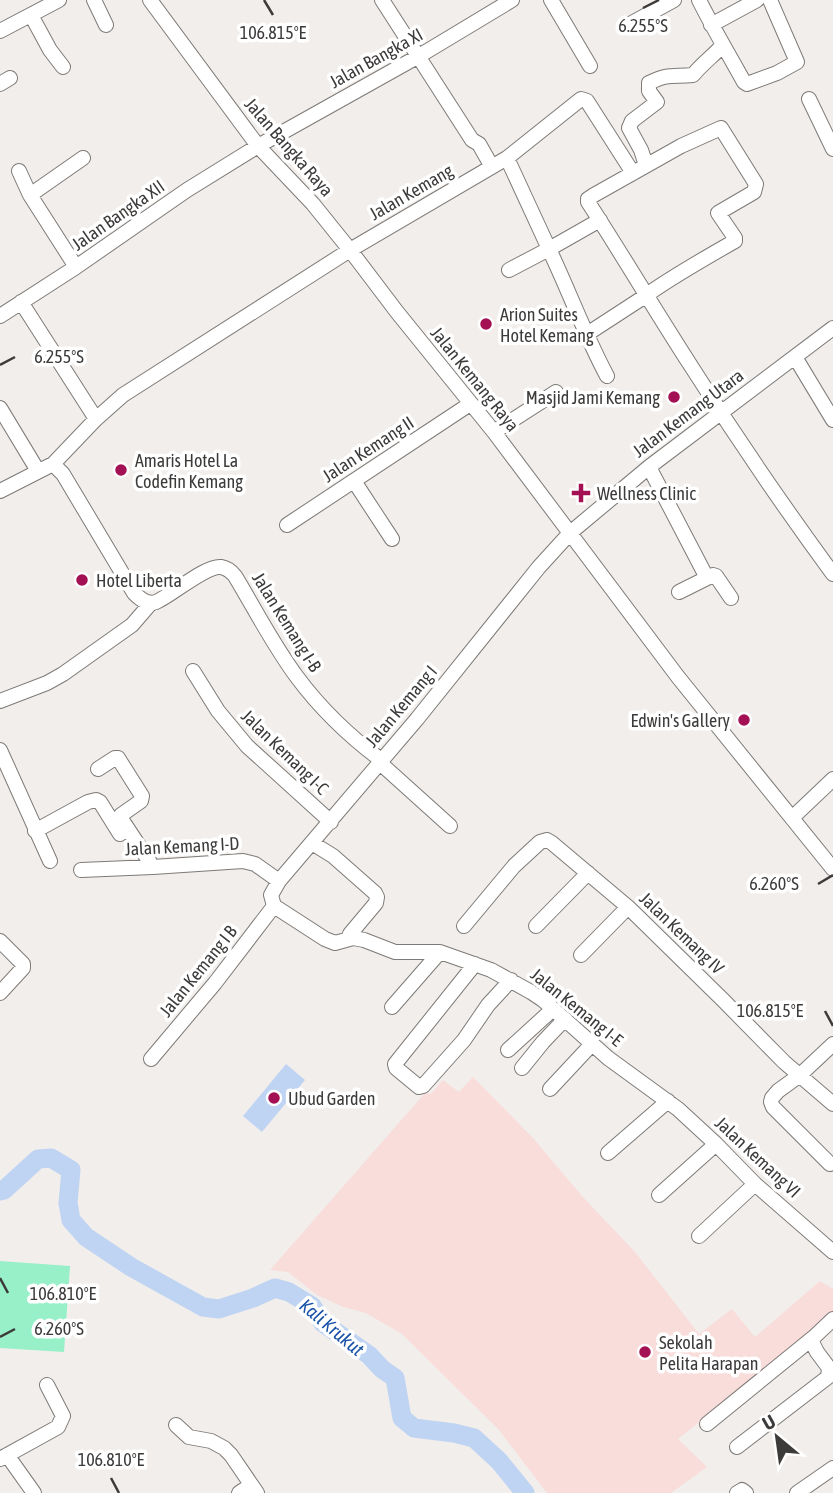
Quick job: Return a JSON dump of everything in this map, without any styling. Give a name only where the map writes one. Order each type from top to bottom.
[{"type":"street","points":[[0,31],[59,0]]},
{"type":"street","points":[[94,0],[106,25]]},
{"type":"street","name":"Jalan Bangka Raya","points":[[150,0],[258,146],[313,204],[351,250]]},
{"type":"street","points":[[382,0],[492,167]]},
{"type":"street","name":"Jalan Bangka XI","points":[[258,146],[419,56],[512,0]]},
{"type":"street","points":[[551,0],[590,66]]},
{"type":"street","points":[[632,23],[674,0]]},
{"type":"street","points":[[699,0],[746,84],[777,73],[797,60],[771,0]]},
{"type":"street","points":[[711,25],[757,0]]},
{"type":"street","points":[[32,15],[50,50],[64,67]]},
{"type":"street","points":[[646,165],[629,128],[632,121],[657,103],[649,92],[649,83],[668,75],[693,75],[723,45]]},
{"type":"street","name":"Jalan Kemang","points":[[351,250],[507,159],[582,99],[632,173]]},
{"type":"street","points":[[809,99],[833,149]]},
{"type":"street","points":[[587,334],[631,306],[648,294],[660,285],[735,242],[718,214],[754,192],[756,184],[721,128],[646,165],[588,199],[588,202],[648,294],[684,356],[796,524],[833,574]]},
{"type":"street","name":"Jalan Bangka XII","points":[[0,316],[187,190],[258,146]]},
{"type":"street","points":[[30,195],[83,158]]},
{"type":"street","points":[[507,159],[607,376]]},
{"type":"street","points":[[19,171],[30,195],[76,267]]},
{"type":"street","points":[[509,270],[600,220]]},
{"type":"street","points":[[0,491],[53,464],[123,395],[351,250]]},
{"type":"street","name":"Jalan Kemang Raya","points":[[351,250],[397,312],[494,432],[670,667],[833,869]]},
{"type":"street","points":[[21,302],[96,419]]},
{"type":"street","name":"Jalan Kemang Utara","points":[[570,533],[649,467],[833,328]]},
{"type":"street","points":[[794,357],[833,420]]},
{"type":"street","points":[[494,432],[556,392]]},
{"type":"street","name":"Jalan Kemang II","points":[[287,525],[470,404]]},
{"type":"street","points":[[0,408],[38,471]]},
{"type":"street","points":[[0,701],[63,674],[132,625],[151,603],[140,599],[134,593],[62,474],[53,464]]},
{"type":"street","points":[[649,467],[707,578]]},
{"type":"street","points":[[354,481],[392,539]]},
{"type":"street","name":"Jalan Kemang I","points":[[274,906],[271,895],[279,881],[570,533]]},
{"type":"street","name":"Jalan Kemang I-B","points":[[151,603],[164,598],[209,569],[224,567],[230,570],[286,661],[316,701],[380,761]]},
{"type":"street","points":[[679,592],[713,575],[731,598]]},
{"type":"street","name":"Jalan Kemang I-C","points":[[193,671],[237,736],[331,822]]},
{"type":"street","points":[[0,750],[50,861]]},
{"type":"street","points":[[98,769],[118,758],[142,796],[141,801],[120,817],[147,868]]},
{"type":"street","points":[[380,761],[450,826]]},
{"type":"street","points":[[792,818],[833,779]]},
{"type":"street","points":[[36,831],[96,800],[147,868]]},
{"type":"street","name":"Jalan Kemang IV","points":[[464,926],[514,866],[540,842],[544,840],[552,843],[628,907],[784,1062],[833,1104]]},
{"type":"street","points":[[312,843],[333,856],[377,897],[376,903],[350,934]]},
{"type":"street","name":"Jalan Kemang I-D","points":[[81,870],[251,862],[279,881]]},
{"type":"street","points":[[536,926],[587,873]]},
{"type":"street","name":"Jalan Kemang I-E","points":[[274,906],[335,943],[353,938],[395,952],[440,952],[511,980],[537,996],[592,1044],[654,1092]]},
{"type":"street","name":"Jalan Kemang I B","points":[[151,1059],[215,983],[274,906]]},
{"type":"street","points":[[581,955],[628,907]]},
{"type":"street","points":[[0,941],[23,964],[23,968],[0,993]]},
{"type":"street","points":[[391,1007],[440,952]]},
{"type":"street","points":[[475,964],[395,1064],[396,1068],[419,1087],[423,1086],[464,1040],[488,1005],[511,980]]},
{"type":"street","points":[[508,1050],[553,1009]]},
{"type":"street","points":[[522,1069],[565,1019]]},
{"type":"street","points":[[550,1089],[592,1044]]},
{"type":"street","points":[[830,1164],[771,1102],[778,1091],[800,1075],[833,1044]]},
{"type":"street","name":"Jalan Kemang VI","points":[[654,1092],[668,1101],[755,1184],[833,1252]]},
{"type":"street","points":[[608,1153],[668,1101]]},
{"type":"street","points":[[659,1195],[716,1144]]},
{"type":"street","points":[[698,1236],[755,1184]]},
{"type":"street","points":[[707,1424],[833,1319]]},
{"type":"street","points":[[737,1447],[828,1377],[829,1368],[812,1345],[814,1337]]},
{"type":"street","points":[[34,1493],[4,1457],[58,1427],[61,1422],[63,1416],[47,1385]]},
{"type":"street","points":[[176,1425],[189,1437],[211,1441],[224,1448],[231,1455],[249,1490]]},
{"type":"street","points":[[797,1493],[833,1468]]},
{"type":"street","points":[[737,1493],[742,1490],[747,1493]]},
{"type":"shaded area","points":[[473,1077],[533,1138],[582,1196],[635,1252],[699,1334],[732,1309],[755,1337],[820,1281],[833,1289],[833,1315],[678,1439],[707,1467],[671,1493],[547,1493],[499,1430],[402,1334],[366,1313],[343,1307],[317,1295],[288,1272],[270,1270],[425,1093],[431,1094],[443,1080],[459,1092]]},
{"type":"green space","points":[[0,1261],[70,1266],[64,1352],[0,1348]]},
{"type":"water","name":"Ubud Garden","points":[[286,1064],[305,1080],[262,1132],[243,1116]]},
{"type":"waterway","name":"Kali Krukut","points":[[0,1191],[38,1159],[51,1158],[71,1170],[68,1203],[71,1220],[86,1237],[131,1267],[203,1307],[219,1309],[275,1288],[289,1292],[312,1306],[323,1323],[369,1355],[395,1378],[402,1418],[414,1428],[474,1438],[499,1461],[525,1493]]},
{"type":"place","name":"Arion Suites Hotel Kemang","points":[[486,324]]},
{"type":"place","name":"Masjid Jami Kemang","points":[[674,397]]},
{"type":"place","name":"Amaris Hotel La Codefin Kemang","points":[[121,470]]},
{"type":"place","name":"Wellness Clinic","points":[[581,493]]},
{"type":"place","name":"Hotel Liberta","points":[[82,580]]},
{"type":"place","name":"Edwin's Gallery","points":[[744,720]]},
{"type":"place","name":"Ubud Garden","points":[[274,1098]]},
{"type":"place","name":"Sekolah Pelita Harapan","points":[[645,1352]]}]
